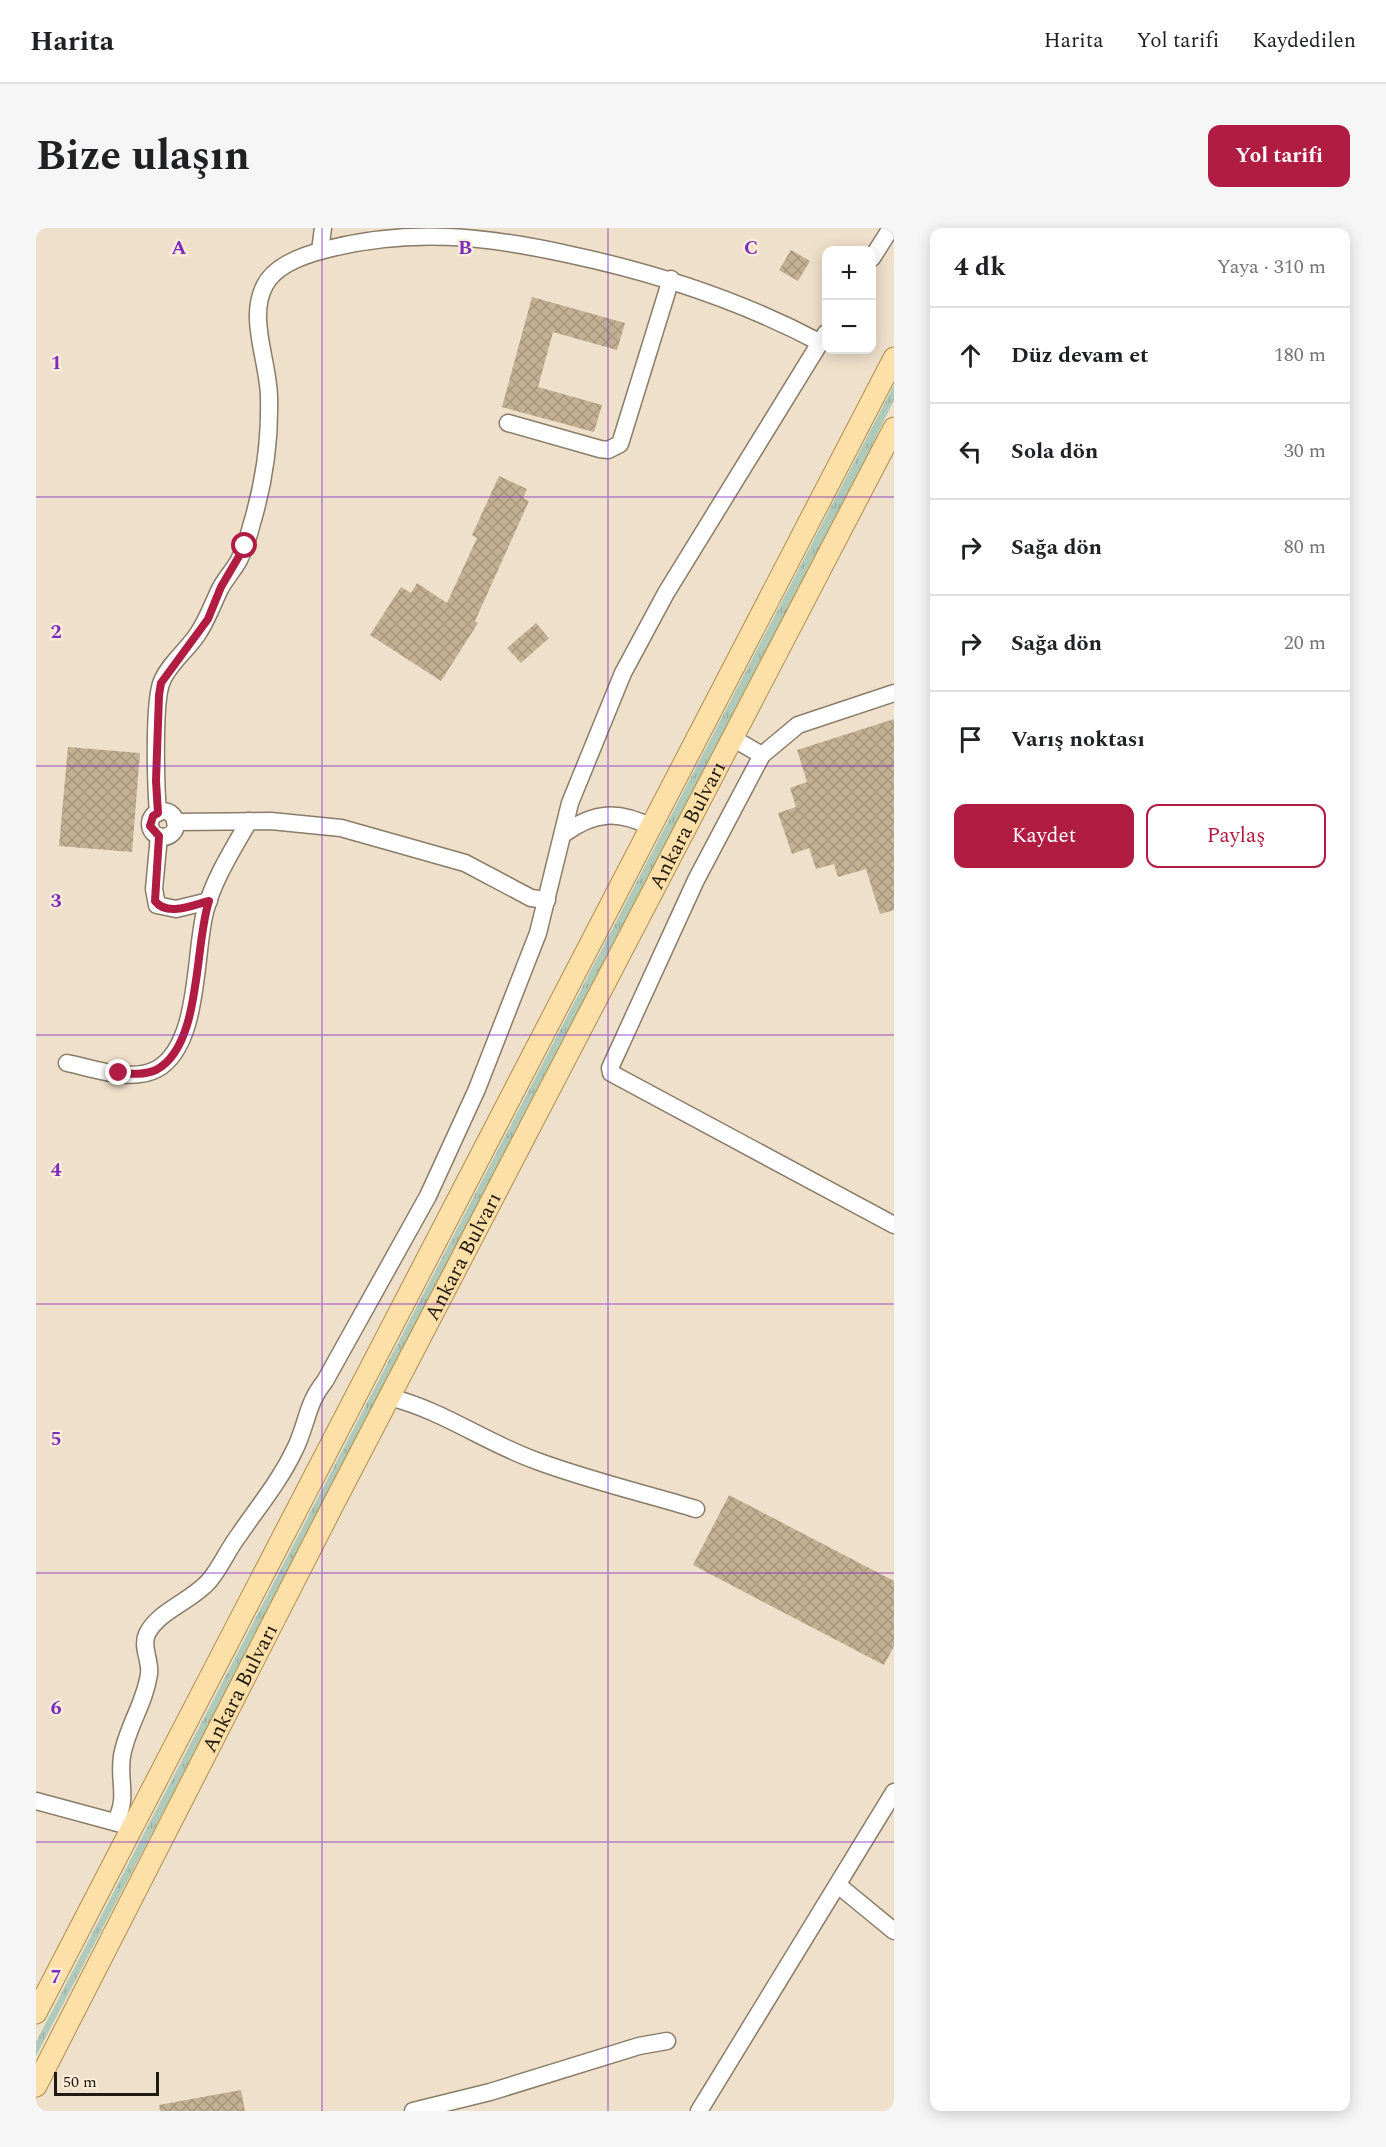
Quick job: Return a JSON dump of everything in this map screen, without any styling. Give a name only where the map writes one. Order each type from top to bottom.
[{"type":"main road","name":"Ankara Bulvarı","points":[[36,2013],[123,1825],[651,827],[894,358]]},
{"type":"main road","name":"Ankara Bulvarı","points":[[36,2086],[389,1397],[734,739],[894,428]]},
{"type":"street","points":[[320,251],[322,228]]},
{"type":"street","points":[[876,252],[891,228]]},
{"type":"street","points":[[158,813],[156,781],[161,683],[203,626],[221,587],[239,560],[253,521],[264,472],[270,402],[269,380],[258,318],[261,294],[267,280],[276,272],[293,261],[320,251],[377,238],[434,234],[465,236],[541,248],[671,279],[822,337]]},
{"type":"street","points":[[508,423],[608,450],[620,444],[671,279]]},
{"type":"street","points":[[36,1801],[123,1825],[124,1801],[120,1775],[128,1729],[144,1693],[150,1671],[146,1654],[147,1635],[164,1615],[195,1594],[211,1579],[240,1533],[275,1485],[291,1457],[312,1399],[337,1360],[446,1160],[510,1013],[538,933],[565,833],[570,803],[612,698],[666,593],[822,341]]},
{"type":"street","points":[[894,693],[798,725],[762,755],[696,880],[619,1048],[611,1073],[894,1225]]},
{"type":"street","points":[[734,739],[762,755]]},
{"type":"street","points":[[159,836],[172,833],[175,822],[169,813],[158,813],[153,816],[150,826],[159,836],[154,889],[157,905],[176,909],[209,901]]},
{"type":"street","points":[[565,833],[579,823],[601,814],[622,816],[651,827]]},
{"type":"street","points":[[67,1063],[133,1074],[155,1070],[167,1062],[180,1044],[188,1019],[209,901],[249,821]]},
{"type":"street","points":[[175,822],[303,822],[388,840],[465,863],[494,876],[531,898],[547,900]]},
{"type":"street","points":[[389,1397],[435,1411],[496,1444],[538,1462],[696,1509]]},
{"type":"street","points":[[699,2111],[894,1792]]},
{"type":"street","points":[[838,1885],[894,1931]]},
{"type":"street","points":[[413,2111],[490,2092],[639,2046],[668,2041]]},
{"type":"green space","points":[[894,385],[894,400],[832,527],[36,2056],[36,2042]]},
{"type":"building","points":[[791,250],[810,261],[798,281],[779,270]]},
{"type":"building","points":[[532,297],[625,323],[617,350],[553,332],[538,387],[602,405],[594,432],[502,407]]},
{"type":"building","points":[[499,476],[527,489],[523,498],[529,501],[475,621],[478,623],[441,681],[370,635],[401,587],[411,593],[417,583],[447,603],[477,538],[472,535]]},
{"type":"building","points":[[536,623],[549,638],[521,663],[507,648]]},
{"type":"building","points":[[894,719],[894,910],[880,914],[866,869],[838,877],[834,864],[816,869],[809,848],[792,854],[778,813],[796,807],[790,788],[807,782],[797,750]]},
{"type":"building","points":[[68,747],[140,753],[132,852],[59,846]]},
{"type":"building","points":[[729,1495],[894,1581],[894,1646],[884,1665],[693,1565]]},
{"type":"building","points":[[241,2090],[245,2111],[160,2111],[159,2105]]},
{"type":"route","points":[[119,1073],[145,1073],[167,1062],[180,1044],[188,1019],[205,912],[209,901],[186,908],[168,909],[157,905],[155,901],[159,836],[152,832],[150,821],[158,813],[156,781],[159,695],[165,675],[208,619],[221,587],[239,560],[245,546]]}]
